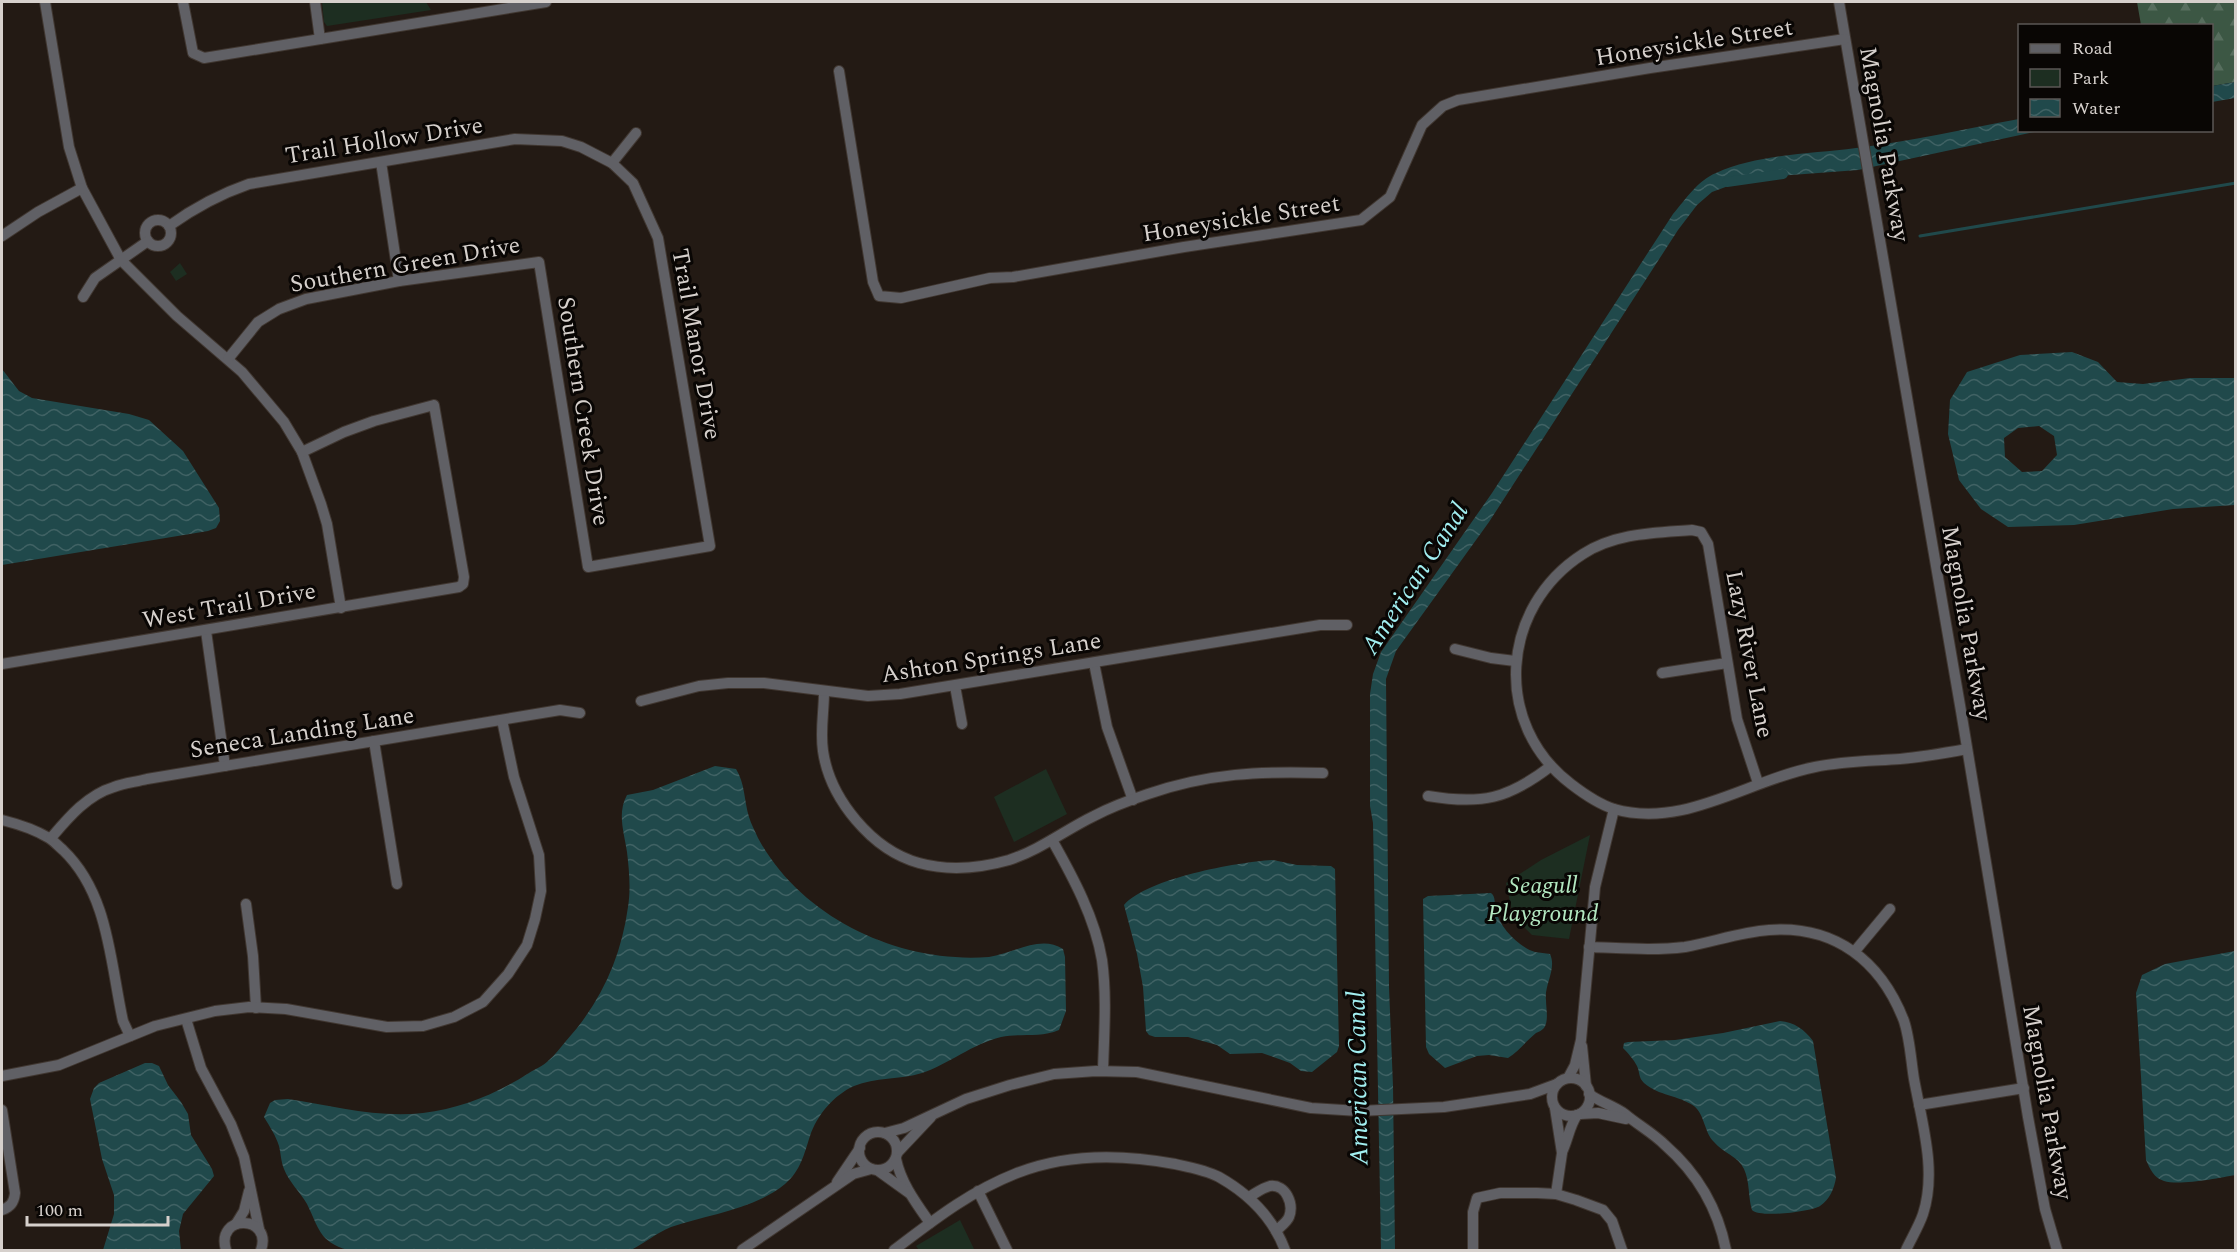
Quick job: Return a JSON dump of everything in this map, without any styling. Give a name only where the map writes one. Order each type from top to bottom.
[{"type":"street","points":[[45,2],[69,147],[82,188],[121,260],[177,316],[228,359],[267,399],[284,422],[302,452],[315,484],[327,524],[341,608]]},
{"type":"street","points":[[183,2],[193,53],[204,58],[546,2]]},
{"type":"street","points":[[315,2],[320,39]]},
{"type":"street","name":"Magnolia Parkway","points":[[1839,2],[2045,1209],[2057,1251]]},
{"type":"street","name":"Honeysickle Street","points":[[839,71],[873,282],[879,296],[901,298],[990,278],[1013,277],[1184,247],[1361,220],[1390,197],[1422,125],[1443,106],[1458,100],[1845,39]]},
{"type":"street","points":[[612,163],[636,133]]},
{"type":"street","name":"Trail Hollow Drive","points":[[169,226],[196,207],[249,184],[515,140],[562,141],[581,147],[612,163]]},
{"type":"street","points":[[381,162],[399,281]]},
{"type":"street","name":"Trail Manor Drive","points":[[588,567],[710,546],[658,238],[633,183],[612,163]]},
{"type":"street","points":[[2,236],[45,208],[82,188]]},
{"type":"street","name":"Trail Hollow Drive","points":[[158,220],[169,226],[171,234],[167,242],[159,246],[148,241],[145,233],[150,222],[158,220]]},
{"type":"street","name":"Trail Hollow Drive","points":[[83,297],[95,278],[148,241]]},
{"type":"street","name":"Southern Green Drive","points":[[228,359],[258,322],[279,309],[306,299],[399,281],[539,262]]},
{"type":"street","name":"Southern Creek Drive","points":[[539,262],[588,567]]},
{"type":"street","name":"West Trail Drive","points":[[2,664],[341,608],[459,587],[463,584],[464,578],[434,405],[364,425],[302,452]]},
{"type":"street","name":"Lazy River Lane","points":[[1515,661],[1522,632],[1533,606],[1548,584],[1582,554],[1621,537],[1692,530],[1701,532],[1708,544],[1737,719],[1758,783]]},
{"type":"street","name":"Ashton Springs Lane","points":[[641,700],[689,688],[728,683],[764,683],[868,696],[955,686],[1320,625],[1347,625]]},
{"type":"street","points":[[206,631],[225,766]]},
{"type":"street","points":[[1455,649],[1469,654],[1515,661],[1520,707],[1532,738],[1551,766],[1588,796],[1614,809],[1640,813],[1688,810],[1758,783],[1811,768],[1841,762],[1900,759],[1967,749]]},
{"type":"street","points":[[1094,663],[1107,727],[1133,800]]},
{"type":"street","points":[[1662,673],[1727,663]]},
{"type":"street","points":[[955,686],[962,724]]},
{"type":"street","points":[[824,692],[821,727],[823,744],[832,780],[845,808],[862,827],[891,850],[919,863],[957,867],[986,866],[1012,859],[1094,816],[1133,800],[1224,774],[1270,771],[1323,773]]},
{"type":"street","name":"Seneca Landing Lane","points":[[51,838],[72,814],[90,799],[112,787],[560,710],[580,713]]},
{"type":"street","points":[[2,1076],[60,1065],[154,1026],[215,1011],[286,1008],[387,1027],[423,1026],[454,1017],[483,1002],[508,974],[527,945],[541,891],[538,855],[514,777],[502,720]]},
{"type":"street","points":[[374,741],[397,884]]},
{"type":"street","points":[[1428,795],[1456,801],[1487,799],[1526,785],[1551,766]]},
{"type":"street","points":[[833,1187],[862,1142],[872,1133],[885,1133],[904,1128],[925,1116],[966,1099],[1054,1074],[1103,1071],[1137,1072],[1311,1108],[1362,1111],[1444,1107],[1530,1094],[1557,1084],[1568,1078],[1575,1065],[1581,1040],[1595,887],[1614,809]]},
{"type":"street","points":[[2,820],[24,825],[51,838],[77,864],[92,888],[103,921],[123,1021],[130,1036]]},
{"type":"street","points":[[1052,840],[1084,903],[1101,958],[1105,989],[1103,1071]]},
{"type":"street","points":[[246,904],[253,956],[256,1008]]},
{"type":"street","points":[[1855,951],[1890,909]]},
{"type":"street","points":[[1590,946],[1646,949],[1683,947],[1768,930],[1803,930],[1829,938],[1855,951],[1886,984],[1905,1023],[1919,1105],[1930,1176],[1923,1214],[1906,1251]]},
{"type":"street","points":[[186,1019],[201,1068],[244,1156],[262,1246],[273,1251]]},
{"type":"street","points":[[1556,1194],[1562,1153],[1567,1142],[1569,1128],[1578,1114],[1587,1107],[1588,1090],[1581,1040]]},
{"type":"street","points":[[1568,1078],[1578,1079],[1598,1100],[1624,1113],[1666,1145],[1691,1171],[1710,1202],[1723,1236],[1726,1251]]},
{"type":"street","points":[[1557,1084],[1552,1093],[1562,1153]]},
{"type":"street","points":[[1919,1105],[2024,1088]]},
{"type":"street","points":[[1530,1094],[1540,1096],[1565,1115],[1598,1113],[1632,1120]]},
{"type":"street","points":[[2,1110],[15,1193],[14,1200],[5,1209]]},
{"type":"street","points":[[742,1251],[858,1171],[888,1167],[936,1113]]},
{"type":"street","points":[[885,1133],[895,1142],[900,1175],[909,1193],[930,1223]]},
{"type":"street","points":[[860,1148],[862,1161],[909,1193]]},
{"type":"street","points":[[894,1251],[960,1200],[978,1191],[1020,1172],[1045,1164],[1098,1156],[1122,1156],[1188,1167],[1218,1176],[1258,1206],[1276,1231],[1285,1251]]},
{"type":"street","points":[[226,1250],[225,1238],[244,1211],[250,1185]]},
{"type":"street","points":[[1249,1197],[1273,1185],[1283,1190],[1289,1197],[1291,1207],[1289,1219],[1276,1231]]},
{"type":"street","points":[[978,1191],[1007,1251]]},
{"type":"street","points":[[1473,1251],[1473,1212],[1477,1198],[1500,1193],[1556,1194],[1603,1210],[1616,1229],[1622,1251]]},
{"type":"street","points":[[236,1224],[248,1223],[259,1229]]},
{"type":"green space","points":[[322,2],[426,2],[431,10],[327,26],[324,22]]},
{"type":"green space","points":[[2137,2],[2235,2],[2235,82],[2213,86],[2213,24],[2141,24]]},
{"type":"green space","points":[[180,263],[187,274],[176,281],[170,272]]},
{"type":"green space","points":[[1046,769],[1067,814],[1014,842],[994,797]]},
{"type":"green space","name":"Seagull Playground","points":[[1590,835],[1569,939],[1532,935],[1513,916],[1506,883],[1541,860]]},
{"type":"green space","points":[[960,1220],[974,1249],[919,1250],[916,1246]]},
{"type":"water","points":[[2235,82],[2235,98],[2213,102],[2213,86]]},
{"type":"water","name":"American Canal","points":[[2018,119],[2018,132],[2034,132],[1858,170],[1750,178],[1712,192],[1697,205],[1678,230],[1489,522],[1396,651],[1386,679],[1389,987],[1395,1250],[1381,1250],[1373,823],[1370,806],[1370,694],[1373,674],[1381,652],[1492,493],[1673,214],[1692,191],[1709,176],[1749,162],[1918,138]]},
{"type":"water","points":[[2072,352],[2098,362],[2117,382],[2143,384],[2190,378],[2235,378],[2235,505],[2173,509],[2074,525],[2008,527],[1981,509],[1959,480],[1948,434],[1950,400],[1967,372],[2020,355]],"holes":[[[2039,426],[2054,436],[2057,455],[2042,471],[2022,472],[2005,457],[2004,438],[2018,428]]]},
{"type":"water","points":[[2,369],[19,391],[32,398],[129,414],[149,420],[183,451],[219,508],[220,521],[216,528],[2,565]]},
{"type":"water","points":[[715,766],[736,769],[741,780],[751,822],[758,838],[777,866],[800,891],[826,913],[856,930],[888,944],[921,953],[955,957],[989,957],[1036,944],[1054,945],[1063,949],[1066,1011],[1059,1030],[1045,1034],[1015,1035],[990,1040],[922,1073],[870,1081],[854,1086],[833,1100],[822,1113],[813,1128],[798,1167],[785,1184],[745,1206],[671,1227],[631,1250],[348,1250],[331,1243],[321,1233],[307,1204],[284,1169],[278,1142],[264,1117],[270,1103],[275,1100],[288,1099],[372,1113],[423,1113],[451,1108],[478,1099],[546,1063],[589,1011],[615,962],[628,907],[629,879],[622,816],[627,795],[653,790]]},
{"type":"water","points":[[1273,860],[1297,865],[1331,866],[1335,869],[1339,1046],[1337,1052],[1312,1072],[1301,1071],[1290,1063],[1262,1053],[1230,1054],[1217,1045],[1188,1037],[1155,1037],[1146,1031],[1143,987],[1124,905],[1136,895],[1172,879],[1238,864]]},
{"type":"water","points":[[1491,893],[1501,923],[1511,936],[1535,952],[1550,954],[1552,965],[1546,994],[1546,1022],[1544,1028],[1508,1058],[1477,1056],[1445,1068],[1429,1054],[1426,1047],[1423,899],[1428,896]]},
{"type":"water","points":[[2235,951],[2235,1175],[2189,1182],[2164,1181],[2155,1175],[2146,1160],[2136,993],[2142,975],[2165,964]]},
{"type":"water","points":[[1780,1021],[1799,1027],[1813,1041],[1836,1178],[1831,1194],[1820,1206],[1796,1212],[1764,1214],[1752,1210],[1744,1169],[1711,1138],[1698,1110],[1688,1102],[1656,1091],[1644,1083],[1636,1064],[1623,1048],[1624,1043],[1628,1042],[1675,1040]]},
{"type":"water","points":[[145,1063],[159,1066],[168,1085],[181,1102],[188,1114],[191,1135],[214,1176],[183,1214],[179,1231],[181,1250],[103,1250],[114,1214],[114,1195],[102,1159],[90,1099],[94,1088],[99,1083]]},
{"type":"waterway","name":"American Canal","points":[[1727,182],[1783,174]]},
{"type":"waterway","points":[[1920,236],[2236,183]]}]
